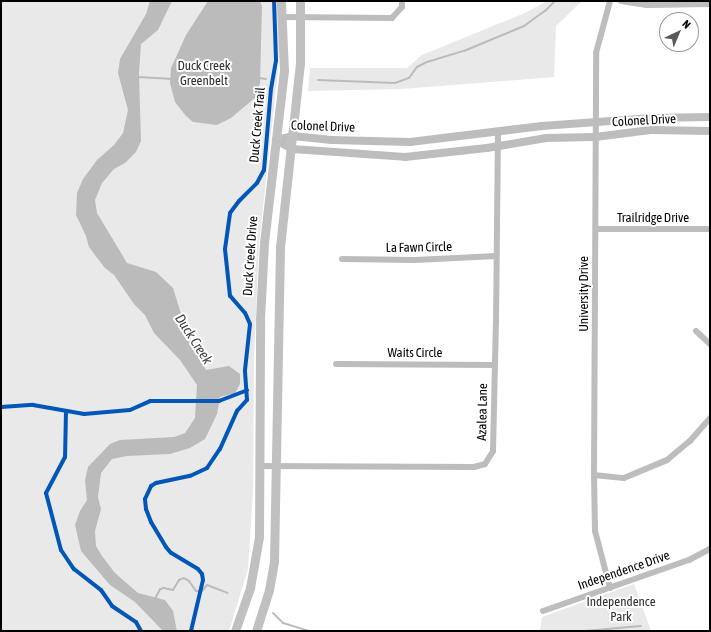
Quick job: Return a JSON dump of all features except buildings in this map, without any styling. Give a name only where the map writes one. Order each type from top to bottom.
[{"type":"main road","name":"Duck Creek Drive","points":[[235,631],[250,588],[259,536],[260,319],[264,243],[284,71],[283,17],[281,1]]},
{"type":"main road","points":[[256,631],[269,590],[274,561],[280,247],[292,149],[300,64],[300,1]]},
{"type":"street","points":[[283,17],[392,18],[402,7],[402,1]]},
{"type":"street","name":"University Drive","points":[[610,1],[596,53],[594,475],[595,531],[610,588]]},
{"type":"street","points":[[621,1],[647,5],[710,4]]},
{"type":"street","name":"Colonel Drive","points":[[276,140],[293,136],[385,142],[410,142],[595,122],[652,118],[710,117]]},
{"type":"street","name":"Colonel Drive","points":[[276,140],[292,149],[405,157],[498,146],[546,138],[595,137],[651,130],[710,131]]},
{"type":"street","name":"Azalea Lane","points":[[260,466],[474,467],[485,464],[493,451],[498,132]]},
{"type":"street","name":"Trailridge Drive","points":[[596,229],[710,229]]},
{"type":"street","name":"La Fawn Circle","points":[[342,259],[415,260],[496,256]]},
{"type":"street","points":[[696,331],[710,344]]},
{"type":"street","name":"Waits Circle","points":[[336,364],[494,365]]},
{"type":"street","points":[[594,475],[624,478],[667,460],[690,441],[710,418]]},
{"type":"street","name":"Independence Drive","points":[[543,611],[689,560],[710,549]]},
{"type":"green space","name":"Duck Creek Greenbelt","points":[[1,1],[277,1],[280,32],[278,71],[259,244],[254,361],[253,492],[248,569],[229,631],[1,631]]},
{"type":"green space","points":[[547,1],[582,1],[556,26],[554,77],[402,89],[308,91],[310,68],[407,68],[422,55],[525,13]]},
{"type":"green space","name":"Independence Park","points":[[634,584],[651,631],[540,631],[542,617]]},
{"type":"shaded area","points":[[150,1],[172,1],[158,30],[141,44],[139,73],[141,141],[136,152],[125,163],[114,169],[102,183],[95,200],[97,213],[127,263],[156,272],[173,288],[187,333],[206,370],[229,366],[240,374],[240,384],[235,393],[220,397],[217,414],[205,439],[190,448],[170,454],[127,456],[112,459],[101,473],[98,497],[101,509],[95,531],[96,546],[115,573],[138,593],[165,600],[173,611],[177,631],[163,631],[135,602],[110,585],[81,551],[75,525],[80,511],[87,500],[85,480],[88,467],[110,444],[120,440],[174,437],[185,433],[195,418],[197,385],[180,360],[154,333],[145,315],[134,304],[114,275],[104,267],[89,247],[86,236],[76,215],[77,193],[83,179],[97,160],[114,145],[123,133],[128,110],[118,73],[120,59],[146,14]]},
{"type":"shaded area","points":[[208,1],[260,1],[262,6],[260,83],[256,97],[231,118],[217,125],[193,122],[186,116],[175,102],[170,83],[171,68],[186,35]]},
{"type":"waterway","points":[[318,80],[395,83],[409,78],[417,67],[427,62],[464,51],[524,26],[545,11],[555,1]]},
{"type":"waterway","points":[[137,77],[173,79]]},
{"type":"waterway","points":[[259,78],[266,79]]},
{"type":"waterway","points":[[155,599],[160,589],[164,588],[173,590],[179,580],[184,578],[189,581],[196,591],[202,591],[207,585],[228,593]]},
{"type":"waterway","points":[[273,613],[283,623],[309,631]]},
{"type":"waterway","points":[[585,631],[641,626]]},
{"type":"cycle path","name":"Duck Creek Trail","points":[[191,631],[203,580],[202,574],[198,569],[171,553],[166,547],[151,522],[146,509],[145,499],[151,486],[156,483],[190,476],[207,468],[220,449],[237,411],[247,400],[245,370],[250,324],[245,313],[230,296],[225,249],[230,213],[239,201],[257,183],[264,170],[271,89],[276,60],[274,1]]},
{"type":"cycle path","points":[[1,407],[33,405],[84,414],[130,410],[150,401],[219,401],[247,390]]},
{"type":"cycle path","points":[[66,411],[65,457],[46,493],[61,550],[74,569],[101,590],[112,606],[136,622],[141,631]]},
{"type":"water label","name":"Duck Creek","points":[[194,339]]}]
